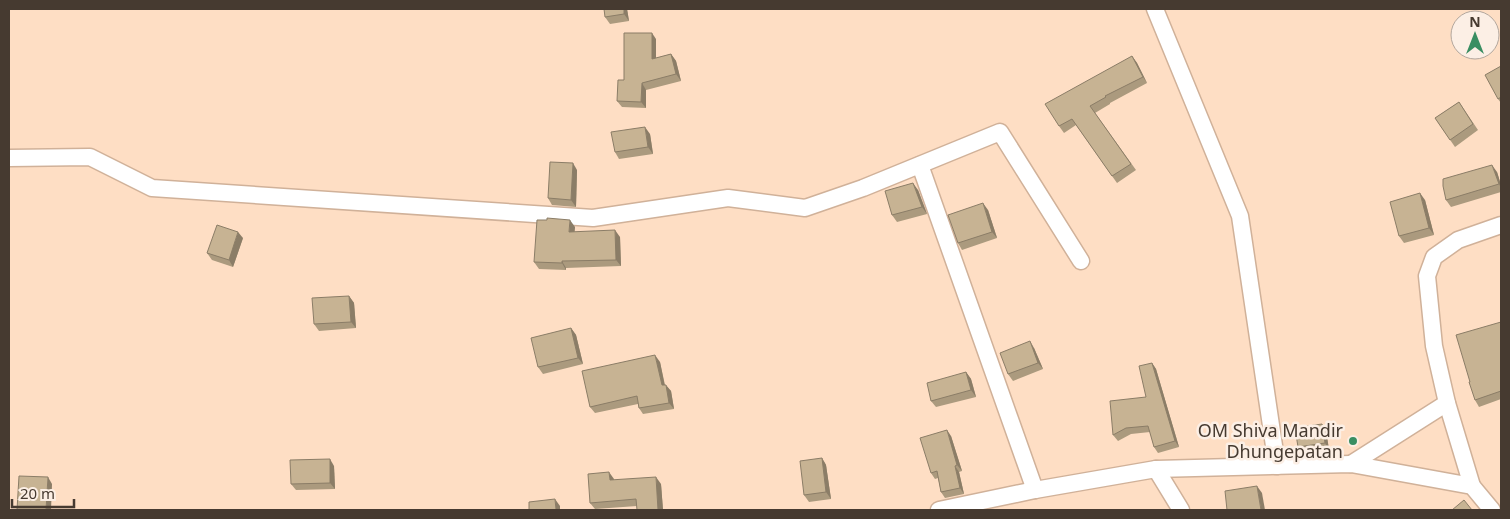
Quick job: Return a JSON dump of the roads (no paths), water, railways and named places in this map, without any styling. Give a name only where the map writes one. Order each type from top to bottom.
[{"type":"street","points":[[1155,9],[1240,216],[1277,466]]},
{"type":"street","points":[[9,158],[90,157],[152,188],[593,218],[728,198],[805,208],[862,188],[1000,132],[1081,261]]},
{"type":"street","points":[[920,165],[1035,490]]},
{"type":"street","points":[[1492,510],[1472,486],[1447,403],[1434,346],[1427,276],[1434,257],[1458,240],[1501,225]]},
{"type":"street","points":[[1351,464],[1447,403]]},
{"type":"street","points":[[939,510],[1035,490],[1156,469],[1351,464],[1472,486]]},
{"type":"street","points":[[1156,469],[1181,510]]},
{"type":"place","name":"OM Shiva Mandir Dhungepatan","points":[[1353,441]]}]
